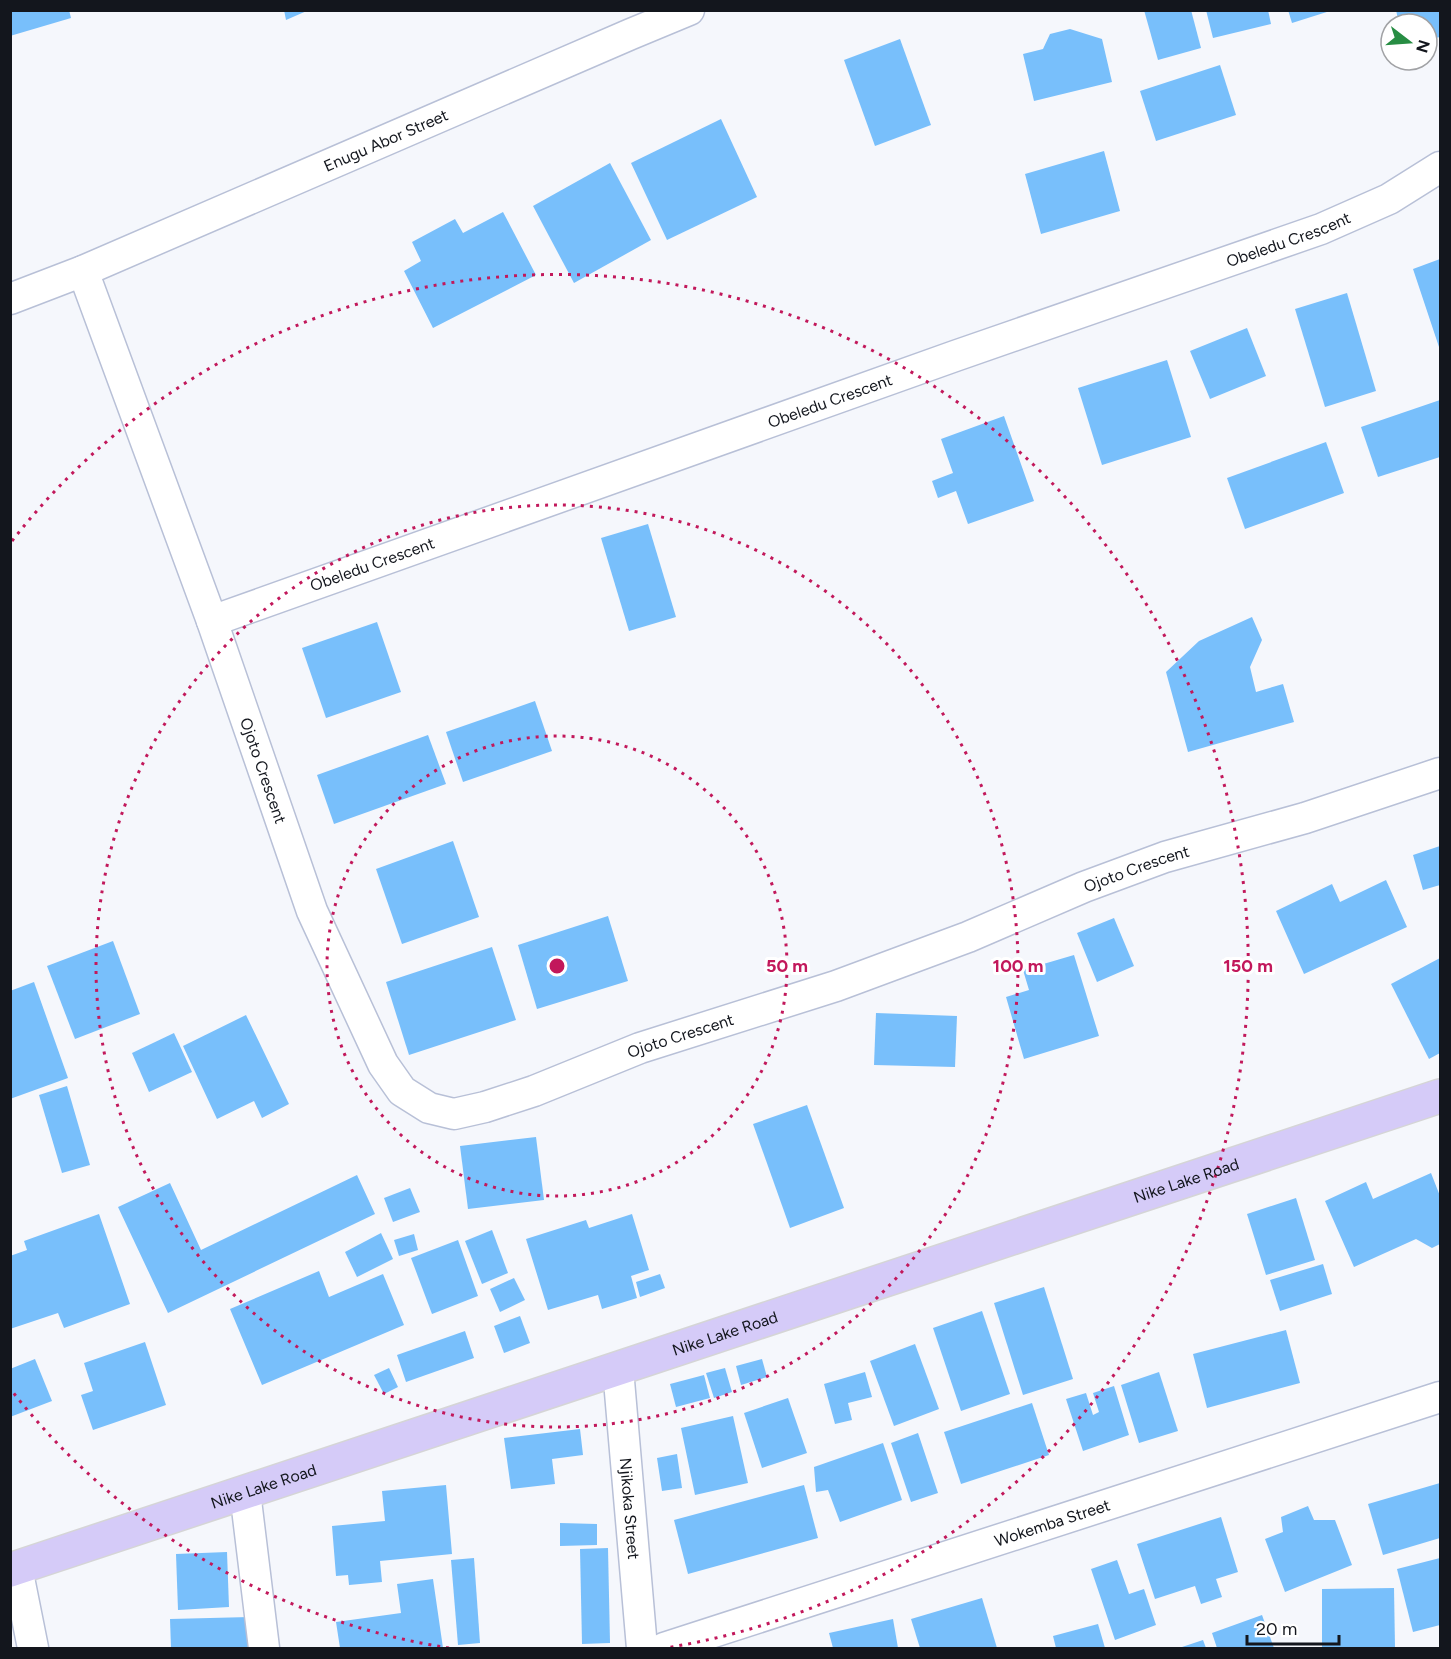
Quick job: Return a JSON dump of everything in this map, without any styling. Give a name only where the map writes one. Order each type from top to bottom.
[{"type":"main road","name":"Nike Lake Road","points":[[14,1569],[1440,1096]]},
{"type":"street","name":"Enugu Abor Street","points":[[10,299],[82,271],[689,10]]},
{"type":"street","name":"Obeledu Crescent","points":[[212,621],[944,360],[1321,230],[1389,199],[1440,167]]},
{"type":"street","name":"Ojoto Crescent","points":[[82,271],[212,621],[312,911],[383,1064],[402,1090],[429,1108],[454,1114],[524,1095],[640,1048],[836,986],[968,937],[1084,887],[1165,857],[1305,818],[1440,773]]},
{"type":"street","name":"Njikoka Street","points":[[618,1369],[642,1648]]},
{"type":"street","name":"Wokemba Street","points":[[664,1648],[1440,1397]]},
{"type":"street","points":[[245,1492],[264,1648]]},
{"type":"street","points":[[14,1569],[33,1648]]},
{"type":"building","points":[[10,10],[69,10],[71,18],[10,36]]},
{"type":"building","points":[[284,10],[309,10],[286,20]]},
{"type":"building","points":[[1144,10],[1191,10],[1201,48],[1158,60]]},
{"type":"building","points":[[1206,10],[1268,10],[1271,24],[1213,38]]},
{"type":"building","points":[[1288,10],[1330,10],[1330,11],[1292,23]]},
{"type":"building","points":[[1396,10],[1440,10],[1440,37],[1439,12],[1396,12]]},
{"type":"building","points":[[1070,29],[1102,39],[1112,82],[1034,101],[1023,54],[1043,49],[1050,34]]},
{"type":"building","points":[[900,39],[931,125],[875,146],[844,60]]},
{"type":"building","points":[[1220,65],[1236,115],[1156,141],[1140,91]]},
{"type":"building","points":[[721,119],[757,197],[667,240],[631,163]]},
{"type":"building","points":[[1104,151],[1120,211],[1041,234],[1025,174]]},
{"type":"building","points":[[610,163],[651,240],[574,283],[533,206]]},
{"type":"building","points":[[503,212],[536,275],[433,328],[404,271],[421,261],[412,242],[455,219],[463,233]]},
{"type":"building","points":[[1440,259],[1440,350],[1413,269]]},
{"type":"building","points":[[1347,293],[1376,391],[1325,407],[1295,309]]},
{"type":"building","points":[[1247,328],[1266,376],[1210,399],[1190,351]]},
{"type":"building","points":[[1167,360],[1191,437],[1102,465],[1078,388]]},
{"type":"building","points":[[1440,400],[1440,457],[1378,477],[1361,427]]},
{"type":"building","points":[[1004,416],[1034,501],[968,524],[956,491],[938,498],[932,481],[953,473],[941,439]]},
{"type":"building","points":[[1326,442],[1344,493],[1245,529],[1227,478]]},
{"type":"building","points":[[648,524],[676,617],[629,631],[601,538]]},
{"type":"building","points":[[1252,617],[1262,640],[1250,667],[1256,692],[1283,684],[1294,722],[1188,752],[1166,672],[1199,641]]},
{"type":"building","points":[[377,622],[401,692],[326,718],[302,648]]},
{"type":"building","points":[[535,701],[552,751],[463,782],[446,732]]},
{"type":"building","points":[[428,735],[446,784],[334,824],[317,775]]},
{"type":"building","points":[[453,841],[479,917],[402,944],[376,869]]},
{"type":"building","points":[[1440,846],[1440,885],[1423,890],[1413,855]]},
{"type":"building","points":[[1386,880],[1407,927],[1304,974],[1276,911],[1332,884],[1340,902]]},
{"type":"building","points":[[608,916],[628,981],[537,1009],[518,945]]},
{"type":"building","points":[[1114,918],[1134,966],[1097,982],[1077,933]]},
{"type":"building","points":[[113,941],[140,1014],[75,1039],[47,966]]},
{"type":"building","points":[[492,947],[516,1020],[409,1055],[386,982]]},
{"type":"building","points":[[1074,955],[1099,1036],[1024,1059],[1006,997],[1029,990],[1023,970]]},
{"type":"building","points":[[1440,958],[1440,1053],[1429,1059],[1391,984]]},
{"type":"building","points":[[34,982],[68,1078],[10,1099],[10,991]]},
{"type":"building","points":[[876,1013],[957,1016],[955,1067],[874,1065]]},
{"type":"building","points":[[246,1015],[289,1104],[262,1118],[254,1101],[217,1119],[183,1046]]},
{"type":"building","points":[[174,1033],[192,1072],[149,1092],[132,1053]]},
{"type":"building","points":[[67,1086],[90,1165],[62,1173],[39,1095]]},
{"type":"building","points":[[807,1105],[844,1208],[790,1228],[753,1124]]},
{"type":"building","points":[[536,1137],[544,1200],[468,1209],[460,1146]]},
{"type":"building","points":[[1431,1173],[1440,1196],[1440,1244],[1432,1248],[1416,1239],[1354,1267],[1325,1201],[1366,1182],[1373,1199]]},
{"type":"building","points":[[357,1175],[375,1214],[168,1313],[118,1207],[170,1183],[201,1250]]},
{"type":"building","points":[[410,1188],[420,1212],[393,1222],[384,1198]]},
{"type":"building","points":[[1296,1198],[1315,1260],[1266,1275],[1247,1214]]},
{"type":"building","points":[[99,1214],[130,1304],[64,1328],[58,1313],[10,1329],[10,1256],[27,1250],[24,1241]]},
{"type":"building","points":[[632,1214],[649,1270],[631,1276],[637,1298],[602,1309],[598,1295],[548,1310],[526,1239],[586,1220],[589,1228]]},
{"type":"building","points":[[492,1230],[508,1273],[482,1284],[465,1241]]},
{"type":"building","points":[[381,1233],[393,1259],[357,1277],[345,1252]]},
{"type":"building","points":[[414,1234],[418,1250],[399,1256],[394,1240]]},
{"type":"building","points":[[458,1240],[478,1296],[432,1314],[411,1258]]},
{"type":"building","points":[[1323,1264],[1332,1294],[1280,1311],[1270,1280]]},
{"type":"building","points":[[319,1271],[329,1297],[383,1274],[404,1325],[262,1385],[230,1309]]},
{"type":"building","points":[[660,1274],[665,1288],[640,1297],[636,1282]]},
{"type":"building","points":[[514,1278],[525,1300],[500,1312],[490,1289]]},
{"type":"building","points":[[1044,1287],[1073,1379],[1023,1395],[994,1303]]},
{"type":"building","points":[[982,1311],[1010,1394],[961,1411],[933,1328]]},
{"type":"building","points":[[520,1316],[530,1343],[504,1353],[494,1326]]},
{"type":"building","points":[[1286,1330],[1300,1383],[1207,1408],[1193,1354]]},
{"type":"building","points":[[465,1331],[474,1358],[406,1382],[397,1355]]},
{"type":"building","points":[[145,1342],[166,1405],[93,1430],[81,1395],[93,1391],[84,1363]]},
{"type":"building","points":[[915,1344],[939,1409],[894,1426],[870,1361]]},
{"type":"building","points":[[35,1359],[52,1401],[10,1417],[10,1369]]},
{"type":"building","points":[[762,1359],[767,1377],[741,1385],[736,1366]]},
{"type":"building","points":[[389,1368],[398,1387],[384,1394],[374,1375]]},
{"type":"building","points":[[725,1368],[732,1392],[714,1398],[706,1373]]},
{"type":"building","points":[[865,1372],[872,1397],[848,1403],[852,1420],[835,1424],[824,1384]]},
{"type":"building","points":[[1159,1372],[1178,1431],[1139,1443],[1121,1385]]},
{"type":"building","points":[[704,1375],[710,1398],[676,1407],[670,1384]]},
{"type":"building","points":[[1114,1386],[1129,1435],[1083,1451],[1066,1399],[1086,1393],[1093,1415],[1099,1412],[1093,1393]]},
{"type":"building","points":[[788,1398],[807,1453],[762,1468],[744,1413]]},
{"type":"building","points":[[1032,1403],[1049,1455],[961,1484],[944,1432]]},
{"type":"building","points":[[733,1416],[748,1483],[695,1495],[681,1428]]},
{"type":"building","points":[[580,1429],[583,1455],[552,1459],[555,1484],[511,1489],[504,1438]]},
{"type":"building","points":[[918,1433],[938,1493],[911,1502],[891,1443]]},
{"type":"building","points":[[883,1443],[902,1500],[840,1522],[828,1490],[816,1492],[814,1467]]},
{"type":"building","points":[[677,1454],[682,1488],[662,1491],[657,1458]]},
{"type":"building","points":[[1440,1483],[1440,1538],[1383,1555],[1368,1504]]},
{"type":"building","points":[[446,1485],[452,1554],[380,1561],[382,1582],[349,1585],[348,1575],[336,1576],[332,1526],[385,1521],[382,1491]]},
{"type":"building","points":[[804,1485],[818,1538],[688,1574],[674,1520]]},
{"type":"building","points":[[1308,1506],[1314,1520],[1335,1520],[1352,1565],[1285,1592],[1265,1539],[1283,1532],[1281,1517]]},
{"type":"building","points":[[1221,1517],[1238,1572],[1216,1579],[1222,1597],[1201,1604],[1195,1586],[1155,1599],[1137,1544]]},
{"type":"building","points":[[560,1523],[597,1524],[597,1545],[560,1546]]},
{"type":"building","points":[[608,1548],[610,1643],[582,1644],[580,1549]]},
{"type":"building","points":[[227,1552],[229,1607],[178,1610],[176,1554]]},
{"type":"building","points":[[474,1558],[480,1643],[458,1645],[451,1560]]},
{"type":"building","points":[[1440,1558],[1440,1625],[1413,1632],[1397,1569]]},
{"type":"building","points":[[1117,1560],[1129,1594],[1144,1589],[1156,1625],[1115,1640],[1091,1569]]},
{"type":"building","points":[[433,1579],[443,1648],[340,1648],[336,1622],[401,1613],[397,1584]]},
{"type":"building","points":[[1394,1588],[1395,1648],[1322,1648],[1322,1589]]},
{"type":"building","points":[[982,1598],[997,1648],[920,1648],[911,1619]]},
{"type":"building","points":[[1262,1615],[1274,1648],[1217,1648],[1212,1633]]},
{"type":"building","points":[[250,1617],[251,1648],[171,1648],[170,1619]]},
{"type":"building","points":[[893,1619],[898,1648],[833,1648],[829,1633]]},
{"type":"building","points":[[1098,1624],[1105,1648],[1056,1648],[1053,1636]]},
{"type":"building","points":[[1203,1640],[1206,1648],[1179,1648]]}]
